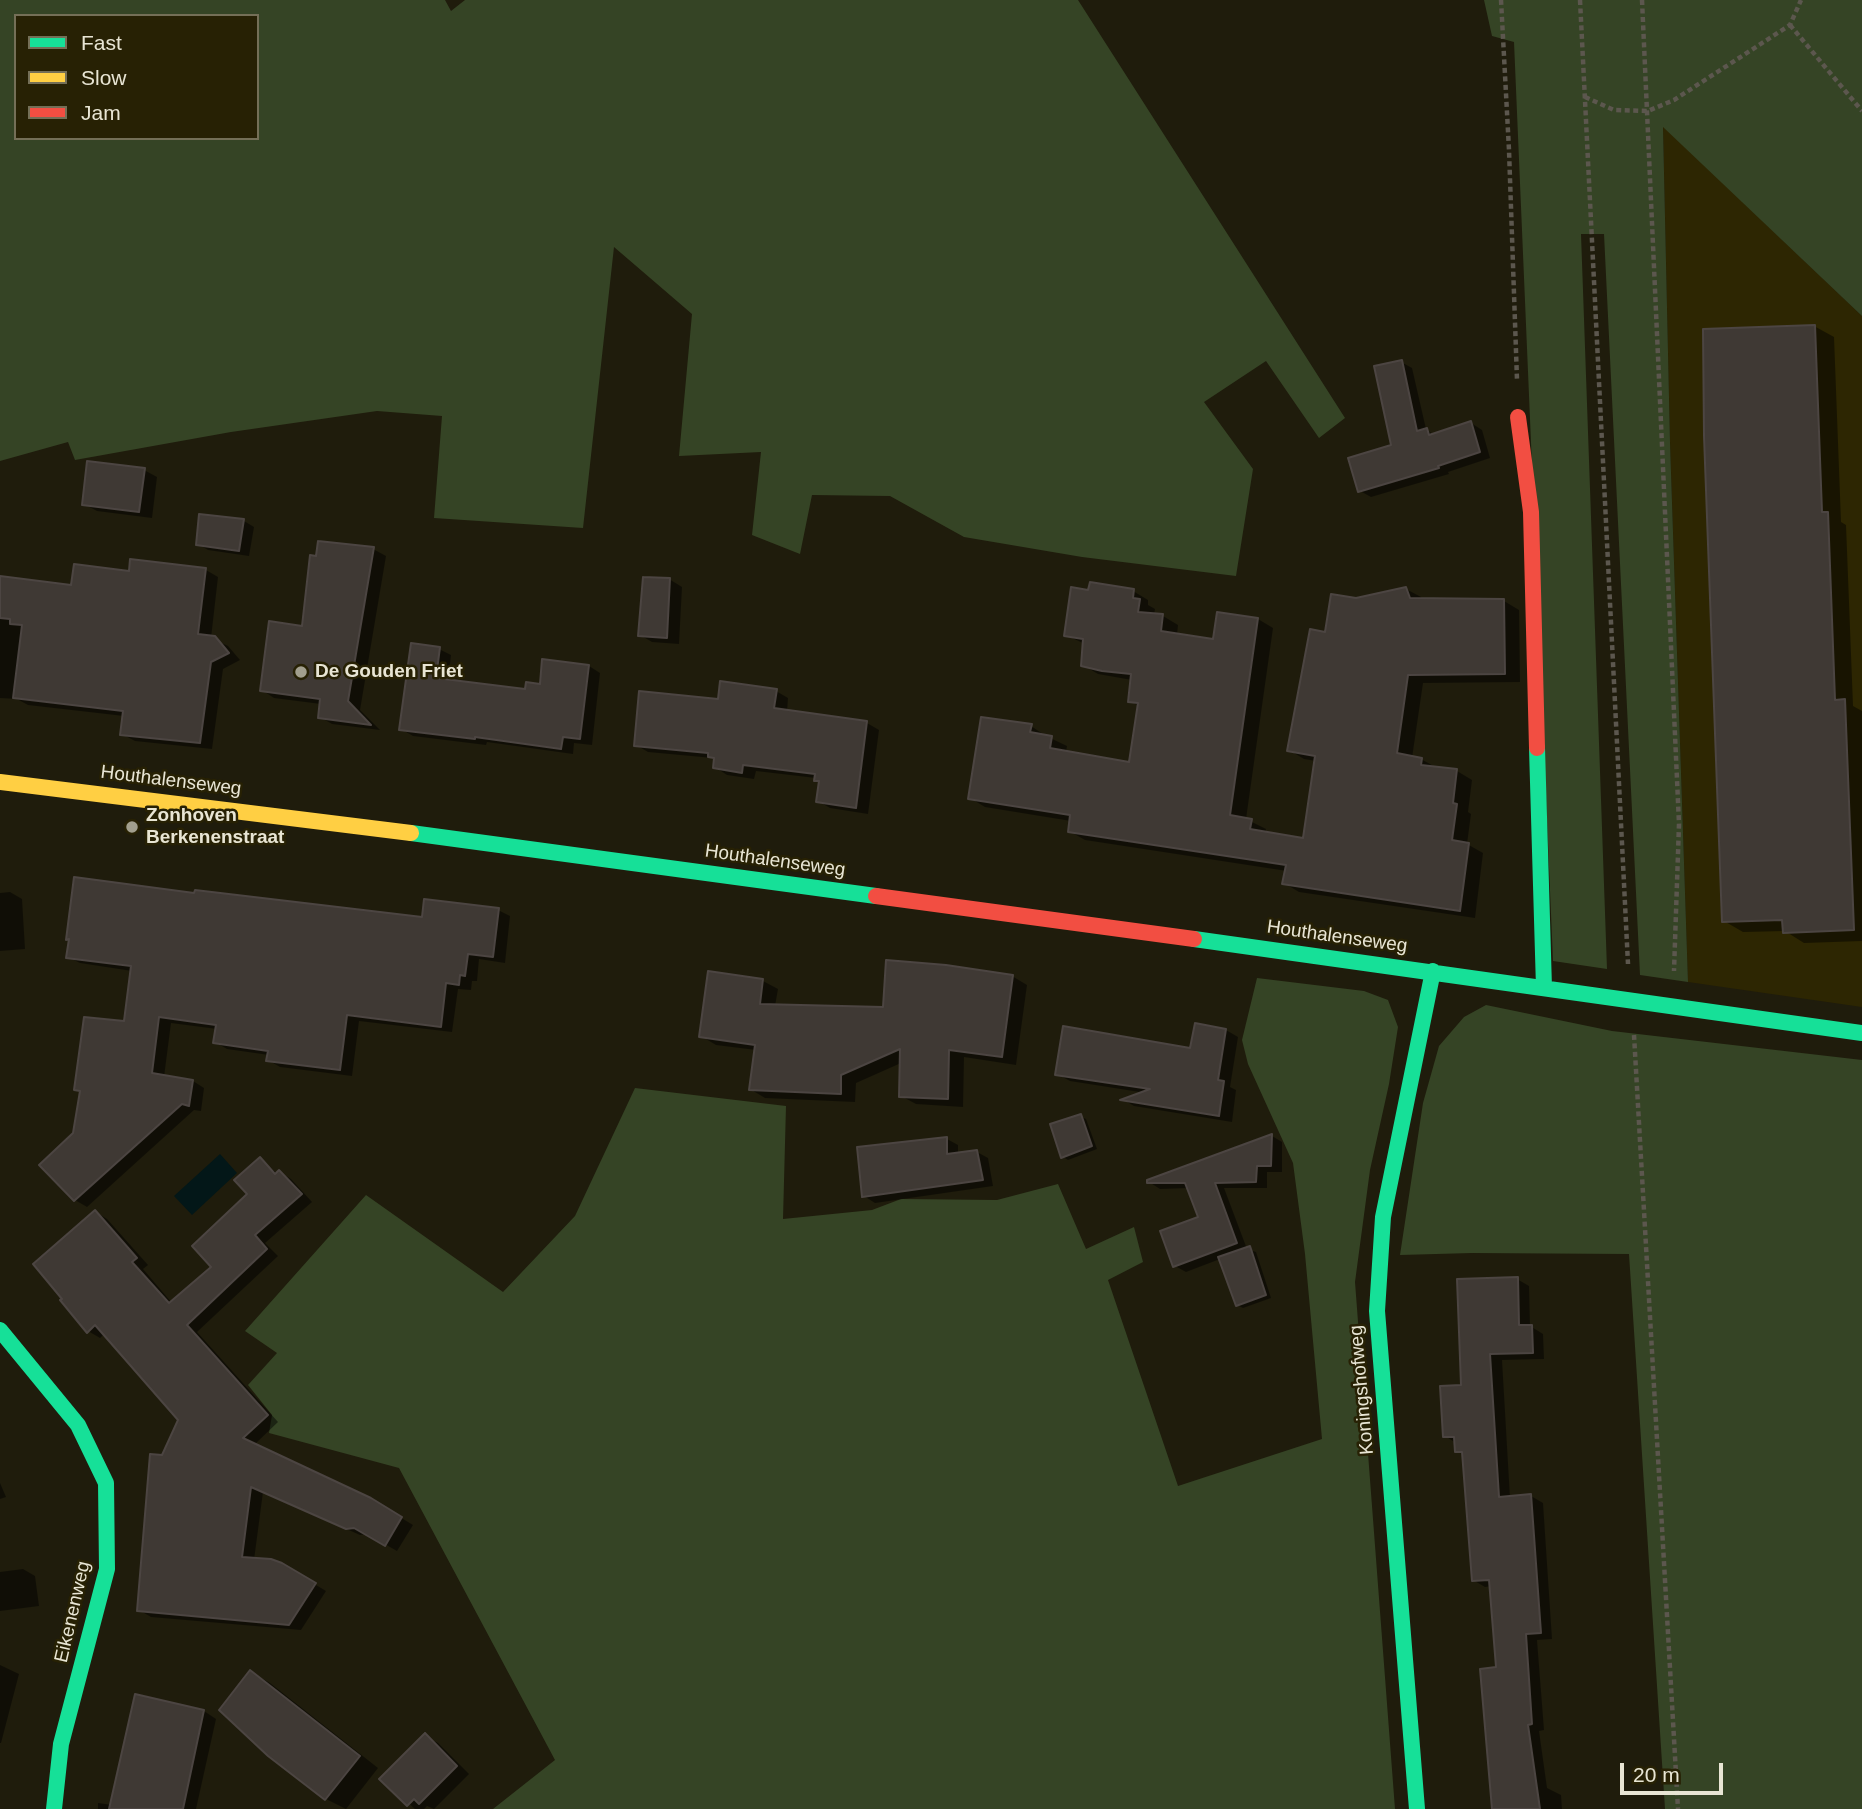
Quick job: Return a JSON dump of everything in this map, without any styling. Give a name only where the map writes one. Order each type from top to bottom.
[{"type":"street","points":[[1518,417],[1531,512],[1544,988]]},
{"type":"street","name":"Houthalenseweg","points":[[0,782],[416,834],[1433,971],[1862,1033]]},
{"type":"street","name":"Koningshofweg","points":[[1417,1809],[1377,1311],[1383,1217],[1433,971]]},
{"type":"street","name":"Eikenenweg","points":[[0,1330],[78,1425],[106,1483],[107,1569],[61,1744],[54,1809]]},
{"type":"path","points":[[1501,0],[1510,150],[1518,417]]},
{"type":"path","points":[[1580,0],[1629,1000],[1634,1045],[1678,1809]]},
{"type":"path","points":[[1642,0],[1679,824],[1673,1006]]},
{"type":"path","points":[[1585,97],[1614,110],[1648,111],[1674,100],[1790,25],[1801,0]]},
{"type":"path","points":[[1790,25],[1862,111]]},
{"type":"shaded area","points":[[1663,126],[1862,316],[1862,1007],[1688,982],[1670,442]]},
{"type":"shaded area","points":[[220,1154],[237,1173],[192,1215],[174,1196]]},
{"type":"green space","points":[[0,0],[445,0],[451,11],[465,0],[1078,0],[1345,418],[1319,438],[1266,361],[1204,402],[1253,469],[1236,576],[1082,557],[964,537],[890,496],[812,495],[800,554],[752,535],[761,452],[679,456],[692,314],[614,247],[583,528],[434,518],[442,416],[377,411],[231,432],[75,460],[68,442],[0,461]]},
{"type":"green space","points":[[1484,0],[1862,0],[1862,316],[1663,127],[1670,442],[1688,982],[1640,975],[1604,234],[1581,234],[1607,969],[1553,961],[1514,42],[1492,36]]},
{"type":"green space","points":[[1257,978],[1364,991],[1388,1000],[1398,1027],[1389,1084],[1370,1170],[1355,1282],[1395,1809],[493,1809],[555,1760],[399,1468],[269,1433],[272,1415],[248,1385],[277,1353],[245,1331],[366,1195],[503,1292],[575,1216],[635,1088],[786,1106],[783,1219],[872,1210],[901,1199],[997,1200],[1058,1184],[1086,1249],[1134,1227],[1143,1262],[1108,1280],[1178,1486],[1322,1439],[1305,1254],[1293,1163],[1248,1064],[1242,1040]]},
{"type":"green space","points":[[1486,1005],[1612,1031],[1862,1060],[1862,1809],[1665,1809],[1629,1254],[1400,1255],[1423,1103],[1439,1046],[1464,1017]]},
{"type":"building","points":[[1815,325],[1822,512],[1828,512],[1835,700],[1845,699],[1854,930],[1783,933],[1782,920],[1722,922],[1704,436],[1703,329]]},
{"type":"building","points":[[1402,360],[1417,431],[1427,428],[1429,435],[1471,421],[1480,452],[1438,466],[1439,468],[1358,492],[1348,458],[1391,445],[1374,366]]},
{"type":"building","points":[[87,461],[145,468],[139,512],[82,505]]},
{"type":"building","points":[[199,514],[244,519],[239,551],[196,545]]},
{"type":"building","points":[[318,541],[374,547],[348,701],[371,725],[318,718],[320,699],[260,691],[269,621],[302,626],[310,555],[316,556]]},
{"type":"building","points":[[130,559],[206,568],[198,634],[215,636],[229,653],[211,662],[200,743],[120,735],[123,711],[13,698],[22,625],[10,624],[10,619],[0,618],[0,576],[71,585],[74,564],[129,571]]},
{"type":"building","points":[[643,577],[670,578],[667,638],[638,636]]},
{"type":"building","points":[[1090,582],[1134,589],[1133,598],[1140,599],[1138,612],[1163,614],[1161,631],[1213,639],[1217,612],[1258,618],[1230,815],[1252,819],[1250,829],[1303,838],[1315,756],[1287,751],[1310,629],[1325,632],[1331,594],[1356,598],[1406,587],[1410,598],[1504,599],[1505,674],[1408,675],[1397,753],[1422,758],[1421,765],[1457,769],[1453,803],[1457,804],[1452,840],[1469,843],[1460,911],[1282,884],[1286,865],[1068,832],[1070,815],[968,799],[981,717],[1032,724],[1030,732],[1052,736],[1050,748],[1129,762],[1138,703],[1128,702],[1131,674],[1081,666],[1083,639],[1064,636],[1071,587],[1088,590]]},
{"type":"building","points":[[411,643],[440,647],[436,678],[525,689],[526,682],[540,684],[542,659],[589,665],[580,739],[563,737],[561,749],[399,730]]},
{"type":"building","points":[[720,681],[777,689],[774,708],[867,721],[856,808],[816,802],[819,781],[814,781],[815,774],[743,765],[742,773],[713,768],[714,758],[708,757],[708,753],[634,746],[639,691],[718,699]]},
{"type":"building","points":[[74,877],[194,893],[195,890],[422,917],[424,899],[499,908],[493,957],[468,954],[465,976],[460,975],[459,985],[446,983],[441,1027],[347,1015],[340,1070],[266,1061],[268,1051],[213,1043],[216,1025],[159,1017],[152,1073],[193,1080],[189,1106],[182,1104],[74,1201],[39,1165],[73,1133],[80,1091],[74,1090],[84,1017],[124,1021],[131,966],[66,958]]},
{"type":"building","points":[[886,960],[1013,975],[1002,1057],[949,1050],[948,1099],[899,1097],[900,1049],[841,1075],[841,1094],[749,1090],[755,1045],[699,1037],[708,971],[763,979],[760,1004],[883,1007]]},
{"type":"building","points":[[1195,1023],[1226,1029],[1218,1080],[1224,1081],[1219,1116],[1120,1100],[1150,1089],[1055,1075],[1063,1026],[1190,1048]]},
{"type":"building","points":[[1081,1114],[1092,1146],[1061,1158],[1050,1124]]},
{"type":"building","points":[[1272,1134],[1271,1166],[1257,1166],[1256,1182],[1215,1183],[1237,1243],[1173,1267],[1160,1231],[1198,1217],[1185,1183],[1147,1183],[1147,1180]]},
{"type":"building","points":[[947,1137],[947,1154],[977,1150],[983,1180],[862,1197],[857,1147]]},
{"type":"building","points":[[260,1157],[275,1174],[279,1170],[302,1194],[255,1235],[267,1249],[187,1325],[268,1415],[243,1438],[371,1498],[402,1517],[385,1546],[354,1528],[346,1529],[251,1487],[242,1557],[271,1559],[316,1583],[289,1625],[137,1611],[150,1454],[162,1455],[178,1420],[95,1325],[87,1333],[33,1264],[95,1210],[137,1258],[132,1262],[169,1303],[211,1267],[192,1246],[247,1194],[234,1180]]},
{"type":"building","points":[[1250,1246],[1266,1295],[1236,1306],[1218,1257]]},
{"type":"building","points":[[1518,1277],[1519,1325],[1532,1325],[1533,1353],[1490,1354],[1499,1497],[1531,1494],[1541,1633],[1526,1634],[1532,1724],[1528,1725],[1540,1809],[1492,1809],[1480,1669],[1496,1667],[1489,1580],[1472,1581],[1462,1452],[1455,1452],[1454,1437],[1443,1437],[1440,1386],[1461,1385],[1457,1279]]},
{"type":"building","points":[[250,1670],[360,1756],[325,1800],[268,1756],[219,1710]]},
{"type":"building","points":[[135,1694],[204,1710],[183,1809],[109,1809]]},
{"type":"building","points":[[425,1733],[457,1766],[419,1804],[414,1799],[407,1806],[379,1779]]},
{"type":"traffic: fast","points":[[1537,748],[1544,988]]},
{"type":"traffic: fast","points":[[411,833],[876,896]]},
{"type":"traffic: fast","points":[[1194,939],[1862,1033]]},
{"type":"traffic: fast","points":[[1417,1809],[1377,1311],[1383,1217],[1433,971]]},
{"type":"traffic: fast","points":[[0,1330],[78,1425],[106,1483],[107,1569],[61,1744],[54,1809]]},
{"type":"traffic: slow","points":[[0,782],[411,833]]},
{"type":"traffic: jam","points":[[1518,417],[1531,512],[1537,748]]},
{"type":"traffic: jam","points":[[876,896],[1194,939]]},
{"type":"place","name":"De Gouden Friet","points":[[301,672]]},
{"type":"place","name":"Zonhoven Berkenenstraat","points":[[132,827]]}]
